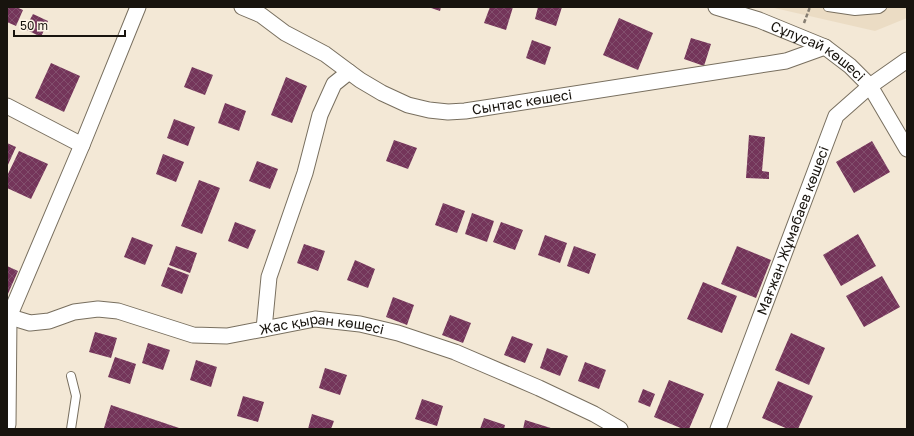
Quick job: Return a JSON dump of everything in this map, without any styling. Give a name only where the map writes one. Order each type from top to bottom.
[{"type":"street","points":[[7,428],[8,317],[82,144],[138,7]]},
{"type":"street","name":"Сынтас көшесі","points":[[242,7],[261,15],[285,33],[325,54],[349,72],[382,93],[408,104],[429,110],[448,112],[465,111],[786,61],[825,47]]},
{"type":"street","name":"Сұлусай көшесі","points":[[716,7],[759,20],[825,47],[850,66],[870,86],[907,149]]},
{"type":"street","name":"Мағжан Жұмабаев көшесі","points":[[718,429],[836,116],[870,86],[907,60]]},
{"type":"street","points":[[264,329],[269,277],[305,173],[320,116],[334,84],[349,72]]},
{"type":"street","points":[[7,106],[82,144]]},
{"type":"street","name":"Жас қыран көшесі","points":[[8,317],[30,323],[49,322],[74,312],[98,309],[118,311],[193,335],[227,336],[315,319],[360,324],[398,333],[455,352],[539,388],[594,414],[620,429]]},
{"type":"lane","points":[[828,7],[855,12],[879,9],[882,7]]},
{"type":"lane","points":[[71,429],[76,396],[72,376]]},
{"type":"shaded area","points":[[770,7],[907,7],[907,18],[875,31]]},
{"type":"building","points":[[7,7],[16,7],[23,10],[16,26],[7,22]]},
{"type":"building","points":[[428,7],[441,7],[440,11]]},
{"type":"building","points":[[490,7],[513,7],[506,30],[484,23]]},
{"type":"building","points":[[538,7],[562,7],[556,26],[535,19]]},
{"type":"building","points":[[33,14],[48,21],[41,37],[25,29]]},
{"type":"building","points":[[619,18],[653,33],[638,70],[603,55]]},
{"type":"building","points":[[691,38],[711,44],[704,66],[684,59]]},
{"type":"building","points":[[532,40],[551,47],[545,65],[526,58]]},
{"type":"building","points":[[51,63],[80,76],[64,112],[35,98]]},
{"type":"building","points":[[192,67],[213,75],[205,95],[184,87]]},
{"type":"building","points":[[286,77],[307,86],[292,123],[271,115]]},
{"type":"building","points":[[225,103],[246,111],[239,131],[218,123]]},
{"type":"building","points":[[174,119],[195,127],[188,146],[167,138]]},
{"type":"building","points":[[749,135],[765,137],[762,171],[769,172],[769,179],[746,178]]},
{"type":"building","points":[[394,140],[417,148],[408,169],[386,161]]},
{"type":"building","points":[[872,141],[890,172],[854,193],[836,162]]},
{"type":"building","points":[[7,143],[16,147],[7,167]]},
{"type":"building","points":[[19,151],[48,164],[31,199],[7,188],[7,176]]},
{"type":"building","points":[[163,154],[184,162],[176,182],[156,174]]},
{"type":"building","points":[[257,161],[278,169],[270,189],[249,181]]},
{"type":"building","points":[[199,180],[220,188],[202,234],[181,226]]},
{"type":"building","points":[[443,203],[465,211],[457,233],[435,225]]},
{"type":"building","points":[[472,213],[494,221],[487,242],[465,234]]},
{"type":"building","points":[[235,222],[256,230],[248,249],[228,241]]},
{"type":"building","points":[[501,222],[523,230],[515,250],[493,242]]},
{"type":"building","points":[[858,234],[876,266],[841,286],[823,255]]},
{"type":"building","points":[[545,235],[567,243],[560,263],[538,255]]},
{"type":"building","points":[[132,237],[153,245],[145,265],[124,257]]},
{"type":"building","points":[[304,244],[325,251],[318,271],[297,263]]},
{"type":"building","points":[[176,246],[197,253],[190,273],[169,265]]},
{"type":"building","points":[[574,246],[596,254],[589,274],[567,266]]},
{"type":"building","points":[[737,246],[771,260],[756,298],[721,284]]},
{"type":"building","points":[[355,260],[375,269],[368,288],[347,280]]},
{"type":"building","points":[[7,266],[18,271],[7,296]]},
{"type":"building","points":[[168,267],[189,275],[182,294],[161,286]]},
{"type":"building","points":[[882,276],[900,307],[864,327],[846,296]]},
{"type":"building","points":[[703,282],[737,296],[722,333],[687,319]]},
{"type":"building","points":[[393,297],[414,305],[407,325],[386,317]]},
{"type":"building","points":[[450,315],[471,323],[463,343],[442,335]]},
{"type":"building","points":[[95,332],[117,338],[111,358],[89,352]]},
{"type":"building","points":[[791,333],[825,348],[809,385],[775,370]]},
{"type":"building","points":[[512,336],[533,344],[525,363],[504,355]]},
{"type":"building","points":[[148,343],[170,350],[163,370],[142,363]]},
{"type":"building","points":[[547,348],[568,356],[560,376],[540,368]]},
{"type":"building","points":[[115,357],[136,364],[130,384],[108,377]]},
{"type":"building","points":[[196,360],[217,367],[211,387],[190,380]]},
{"type":"building","points":[[585,362],[606,370],[599,389],[578,381]]},
{"type":"building","points":[[325,368],[347,375],[340,395],[319,388]]},
{"type":"building","points":[[669,380],[704,394],[689,429],[683,429],[654,417]]},
{"type":"building","points":[[778,381],[813,396],[798,429],[788,429],[762,418]]},
{"type":"building","points":[[643,389],[655,394],[650,407],[638,402]]},
{"type":"building","points":[[243,396],[264,402],[258,422],[237,416]]},
{"type":"building","points":[[422,399],[443,406],[437,426],[415,419]]},
{"type":"building","points":[[111,405],[182,429],[104,428]]},
{"type":"building","points":[[312,414],[334,421],[331,429],[308,429]]},
{"type":"building","points":[[484,418],[505,425],[504,429],[480,429]]},
{"type":"building","points":[[525,420],[554,429],[523,429]]}]
